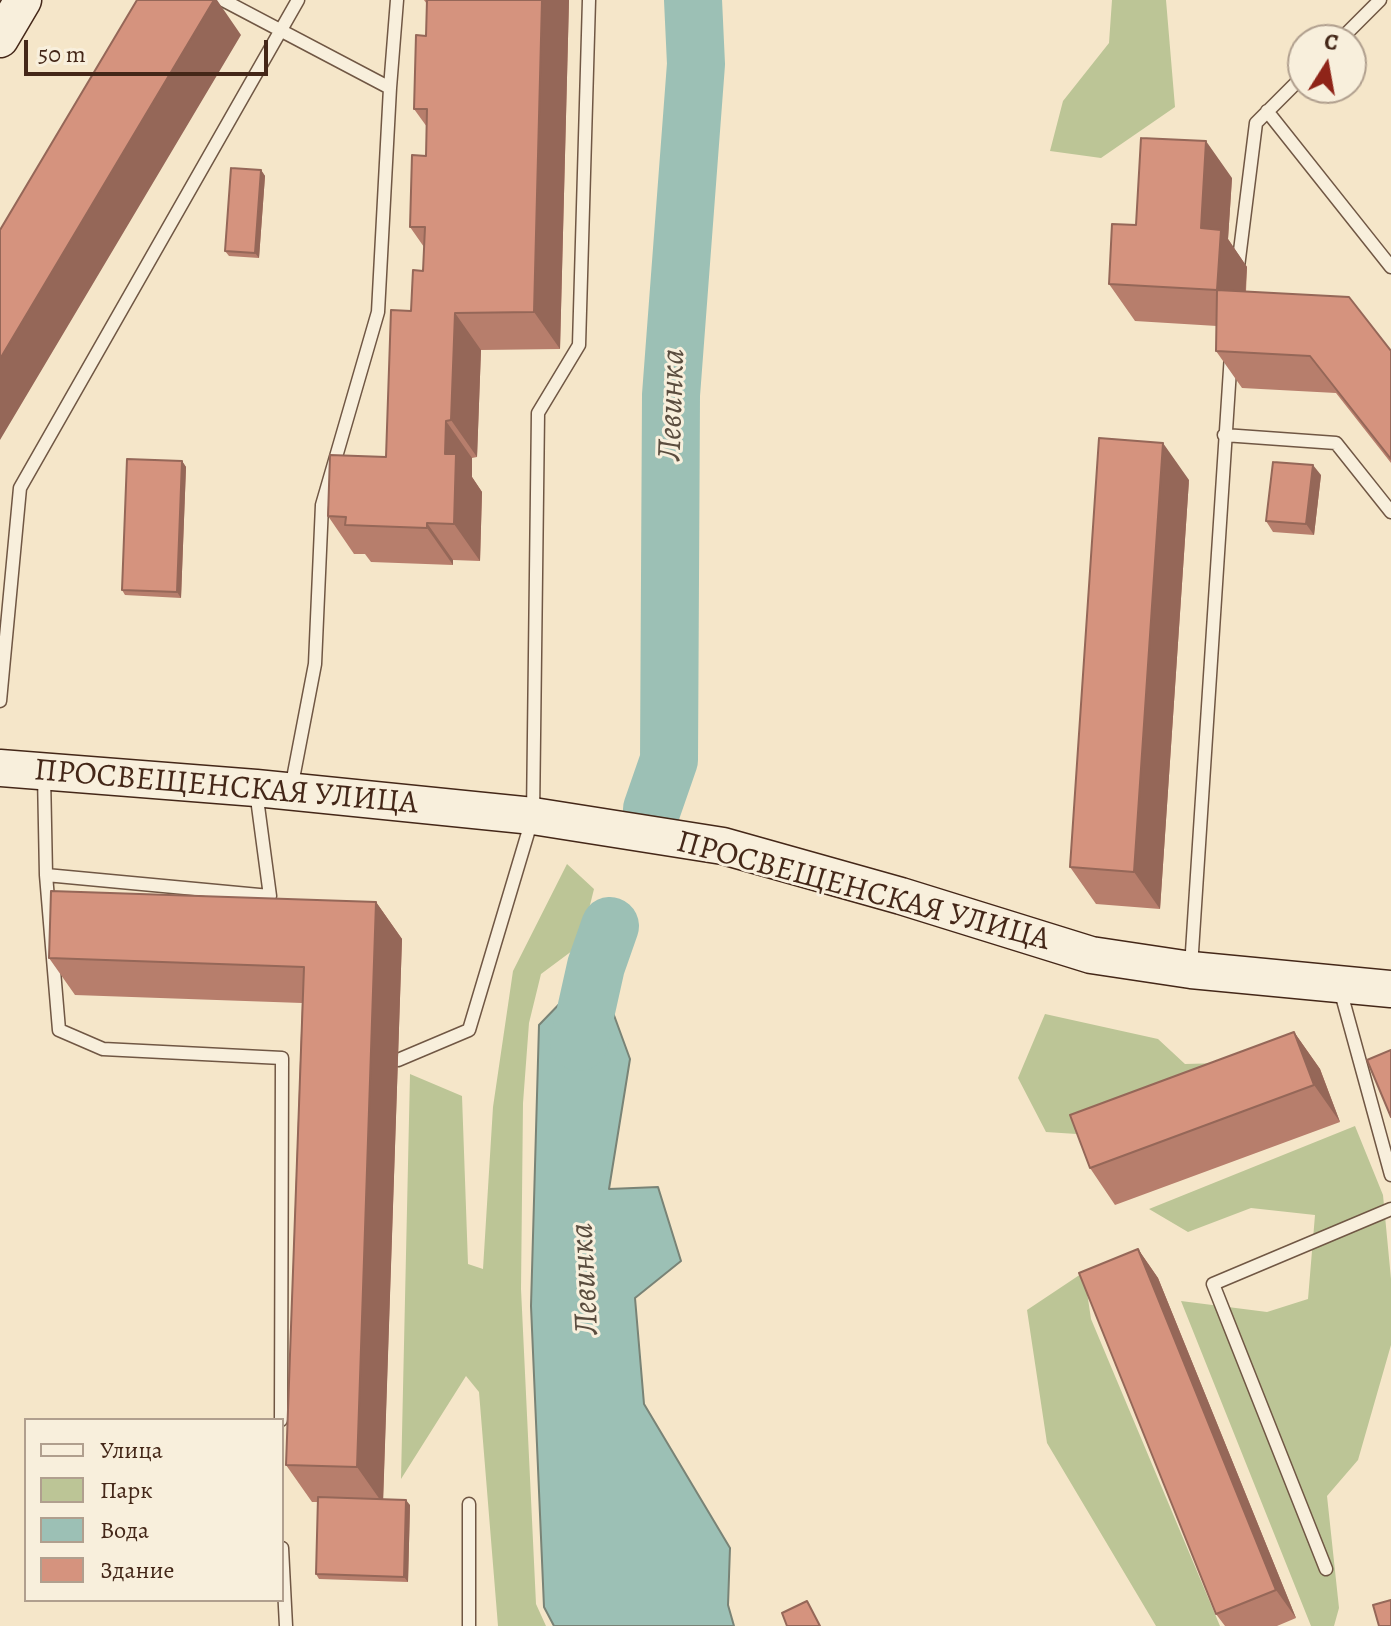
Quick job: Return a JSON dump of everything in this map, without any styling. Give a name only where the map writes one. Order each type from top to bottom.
[{"type":"main road","points":[[0,39],[23,0]]},
{"type":"main road","name":"ПРОСВЕЩЕНСКАЯ УЛИЦА","points":[[0,768],[273,789],[533,816],[723,846],[901,896],[1091,955],[1191,970],[1391,989]]},
{"type":"lane","points":[[223,0],[390,88]]},
{"type":"lane","points":[[0,701],[20,488],[298,0]]},
{"type":"lane","points":[[46,875],[270,896],[273,789],[315,664],[322,505],[378,312],[397,0]]},
{"type":"lane","points":[[398,1060],[469,1030],[533,816],[538,413],[579,345],[589,0]]},
{"type":"lane","points":[[1356,24],[1380,0]]},
{"type":"lane","points":[[1238,267],[1256,123],[1287,92]]},
{"type":"lane","points":[[1267,111],[1391,267]]},
{"type":"lane","points":[[1191,970],[1231,343]]},
{"type":"lane","points":[[1224,435],[1336,443],[1391,512]]},
{"type":"lane","points":[[44,772],[46,875],[59,1030],[103,1049],[297,1058]]},
{"type":"lane","points":[[1340,986],[1391,1175]]},
{"type":"lane","points":[[281,1418],[282,1058]]},
{"type":"lane","points":[[1326,1569],[1213,1284],[1391,1209]]},
{"type":"lane","points":[[469,1504],[469,1626]]},
{"type":"lane","points":[[284,1587],[286,1626]]},
{"type":"green space","points":[[1112,0],[1166,0],[1175,107],[1101,158],[1050,151],[1063,101],[1109,43]]},
{"type":"green space","points":[[567,864],[594,889],[580,945],[541,974],[529,1023],[523,1103],[521,1289],[536,1604],[546,1626],[498,1626],[479,1392],[466,1376],[401,1479],[410,1074],[462,1096],[468,1264],[483,1269],[493,1107],[513,971]]},
{"type":"green space","points":[[1045,1014],[1158,1039],[1185,1064],[1298,1061],[1092,1135],[1046,1132],[1018,1078]]},
{"type":"green space","points":[[1355,1126],[1383,1195],[1391,1279],[1391,1345],[1358,1460],[1327,1496],[1339,1608],[1334,1626],[1311,1626],[1181,1301],[1267,1312],[1308,1299],[1315,1215],[1251,1208],[1188,1232],[1149,1209]]},
{"type":"green space","points":[[1084,1272],[1091,1319],[1220,1626],[1156,1626],[1047,1443],[1027,1310]]},
{"type":"water","points":[[596,966],[630,1059],[609,1189],[658,1187],[681,1261],[635,1298],[644,1404],[730,1548],[728,1605],[734,1626],[554,1626],[544,1607],[531,1306],[539,1025]]},
{"type":"building","points":[[137,0],[214,0],[0,359],[0,230]]},
{"type":"building","points":[[427,0],[542,0],[534,312],[455,313],[451,420],[446,421],[445,454],[456,454],[454,524],[427,523],[427,528],[345,525],[346,517],[328,516],[330,455],[386,457],[391,310],[411,311],[413,270],[423,271],[425,227],[410,227],[412,155],[426,156],[427,109],[414,109],[416,35],[426,36]]},
{"type":"building","points":[[1141,138],[1206,141],[1201,228],[1221,230],[1217,290],[1109,284],[1112,224],[1136,225]]},
{"type":"building","points":[[231,168],[261,170],[255,253],[225,251]]},
{"type":"building","points":[[1217,290],[1349,297],[1391,351],[1391,459],[1310,356],[1216,351]]},
{"type":"building","points":[[1099,438],[1163,443],[1134,872],[1070,867]]},
{"type":"building","points":[[127,459],[182,461],[177,592],[122,590]]},
{"type":"building","points":[[1273,462],[1313,465],[1306,524],[1266,521]]},
{"type":"building","points":[[51,891],[376,902],[357,1467],[286,1465],[304,967],[49,958]]},
{"type":"building","points":[[1294,1032],[1314,1085],[1090,1168],[1070,1115]]},
{"type":"building","points":[[1391,1050],[1391,1117],[1367,1060]]},
{"type":"building","points":[[1138,1249],[1276,1590],[1216,1614],[1079,1273]]},
{"type":"building","points":[[318,1497],[406,1500],[404,1577],[316,1574]]},
{"type":"building","points":[[1391,1600],[1391,1626],[1379,1626],[1373,1605]]},
{"type":"building","points":[[807,1601],[820,1626],[787,1626],[782,1613]]},
{"type":"waterway","name":"Левинка","points":[[652,809],[669,760],[671,395],[696,64],[693,0]]},
{"type":"waterway","name":"Левинка","points":[[579,1042],[596,966],[610,926]]}]
